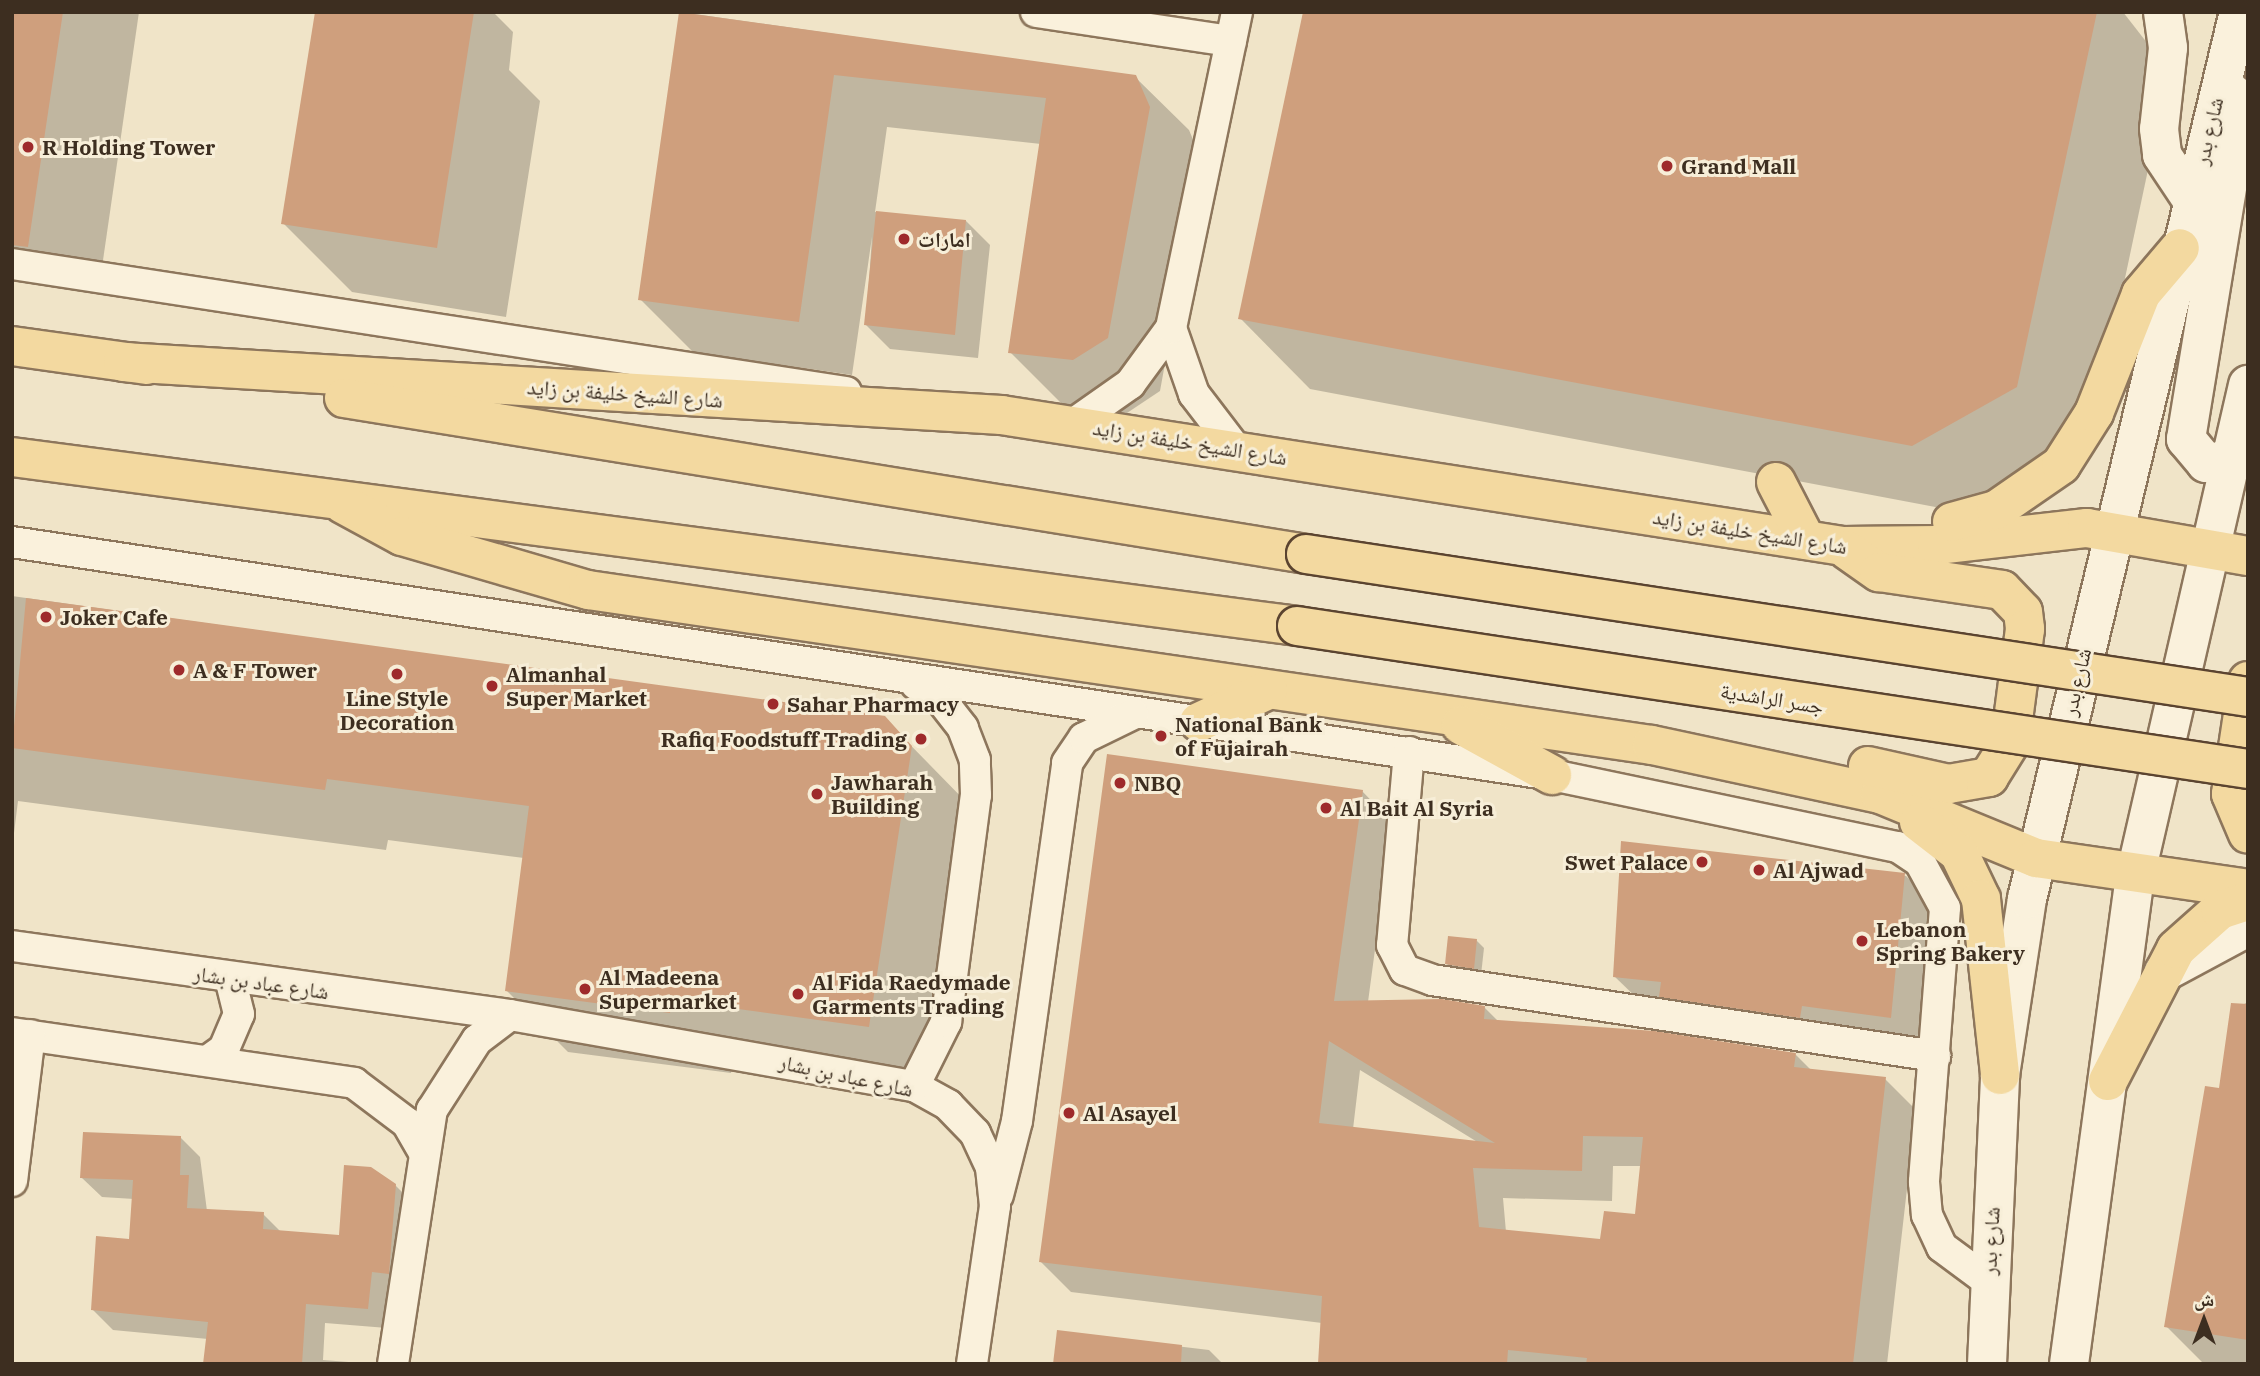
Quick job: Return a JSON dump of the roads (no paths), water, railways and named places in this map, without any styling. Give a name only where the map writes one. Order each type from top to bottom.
[{"type":"main road","points":[[2163,12],[2168,48],[2158,129],[2162,155],[2172,179],[2192,200]]},
{"type":"main road","name":"شارع بدر","points":[[1987,1364],[1988,1281],[2000,1075],[2036,858],[2111,530],[2239,12]]},
{"type":"main road","points":[[2226,57],[2232,158],[2186,439],[2206,463],[2227,460],[2232,452]]},
{"type":"main road","points":[[1834,544],[1996,510],[2061,464],[2094,413],[2141,294],[2180,248]]},
{"type":"main road","name":"شارع الشيخ خليفة بن زايد","points":[[12,346],[1306,554],[2248,697]]},
{"type":"main road","name":"شارع الشيخ خليفة بن زايد","points":[[123,362],[896,407],[1073,424],[1834,544],[1937,545],[2042,529],[2111,530],[2248,556]]},
{"type":"main road","points":[[2069,1364],[2135,877],[2248,385]]},
{"type":"main road","points":[[12,457],[344,504],[402,536],[588,590],[1652,744],[1880,794],[2036,858],[2135,877],[2248,889]]},
{"type":"main road","points":[[1652,744],[1711,738],[1759,742],[1949,784],[1989,777],[2003,763],[2025,629],[2015,599],[2002,590],[1879,572],[1834,544],[1776,482]]},
{"type":"main road","name":"جسر الراشدية","points":[[344,504],[1297,626],[2248,769]]},
{"type":"main road","points":[[2248,681],[2231,794],[2248,834]]},
{"type":"main road","points":[[1199,722],[1268,690]]},
{"type":"main road","points":[[1441,714],[1552,775]]},
{"type":"main road","points":[[1708,755],[1756,780],[1918,822],[1959,853],[1986,920],[2000,1075]]},
{"type":"main road","points":[[2108,1081],[2156,977],[2197,926],[2248,901]]},
{"type":"main road","points":[[2156,977],[2248,927]]},
{"type":"street","points":[[1036,12],[1234,26],[1171,328],[1130,384],[1073,424]]},
{"type":"street","points":[[12,264],[782,380],[896,407]]},
{"type":"street","points":[[1171,328],[1194,394],[1237,450]]},
{"type":"street","points":[[12,542],[913,681],[1409,752],[1552,775],[1872,839],[1920,862],[1945,908],[1927,1214],[1942,1247],[1988,1281]]},
{"type":"street","points":[[913,681],[942,701],[963,728],[975,760],[976,795],[946,1022],[914,1086]]},
{"type":"street","points":[[995,1206],[1017,1121],[1067,763],[1092,732],[1138,713]]},
{"type":"street","points":[[1409,752],[1392,945],[1405,970],[1425,978],[1935,1056]]},
{"type":"street","name":"شارع عباد بن بشار","points":[[12,946],[510,1015],[914,1086],[948,1105],[975,1133],[991,1168],[995,1206],[972,1364]]},
{"type":"street","points":[[209,1060],[224,1049],[239,1014],[230,978]]},
{"type":"street","points":[[393,1364],[432,1111],[450,1073],[477,1040],[510,1015]]},
{"type":"street","points":[[12,1181],[21,1034],[354,1083],[407,1123],[424,1152]]},
{"type":"place","name":"R Holding Tower","points":[[28,147]]},
{"type":"place","name":"Grand Mall","points":[[1667,166]]},
{"type":"place","name":"امارات","points":[[904,239]]},
{"type":"place","name":"Joker Cafe","points":[[46,617]]},
{"type":"place","name":"A & F Tower","points":[[179,670]]},
{"type":"place","name":"Line Style Decoration","points":[[397,674]]},
{"type":"place","name":"Almanhal Super Market","points":[[492,686]]},
{"type":"place","name":"Sahar Pharmacy","points":[[773,704]]},
{"type":"place","name":"National Bank of Fujairah","points":[[1161,736]]},
{"type":"place","name":"Rafiq Foodstuff Trading","points":[[921,739]]},
{"type":"place","name":"NBQ","points":[[1120,783]]},
{"type":"place","name":"Jawharah Building","points":[[817,794]]},
{"type":"place","name":"Al Bait Al Syria","points":[[1326,808]]},
{"type":"place","name":"Swet Palace","points":[[1702,862]]},
{"type":"place","name":"Al Ajwad","points":[[1759,870]]},
{"type":"place","name":"Lebanon Spring Bakery","points":[[1862,941]]},
{"type":"place","name":"Al Madeena Supermarket","points":[[585,989]]},
{"type":"place","name":"Al Fida Raedymade Garments Trading","points":[[798,994]]},
{"type":"place","name":"Al Asayel","points":[[1069,1113]]}]
